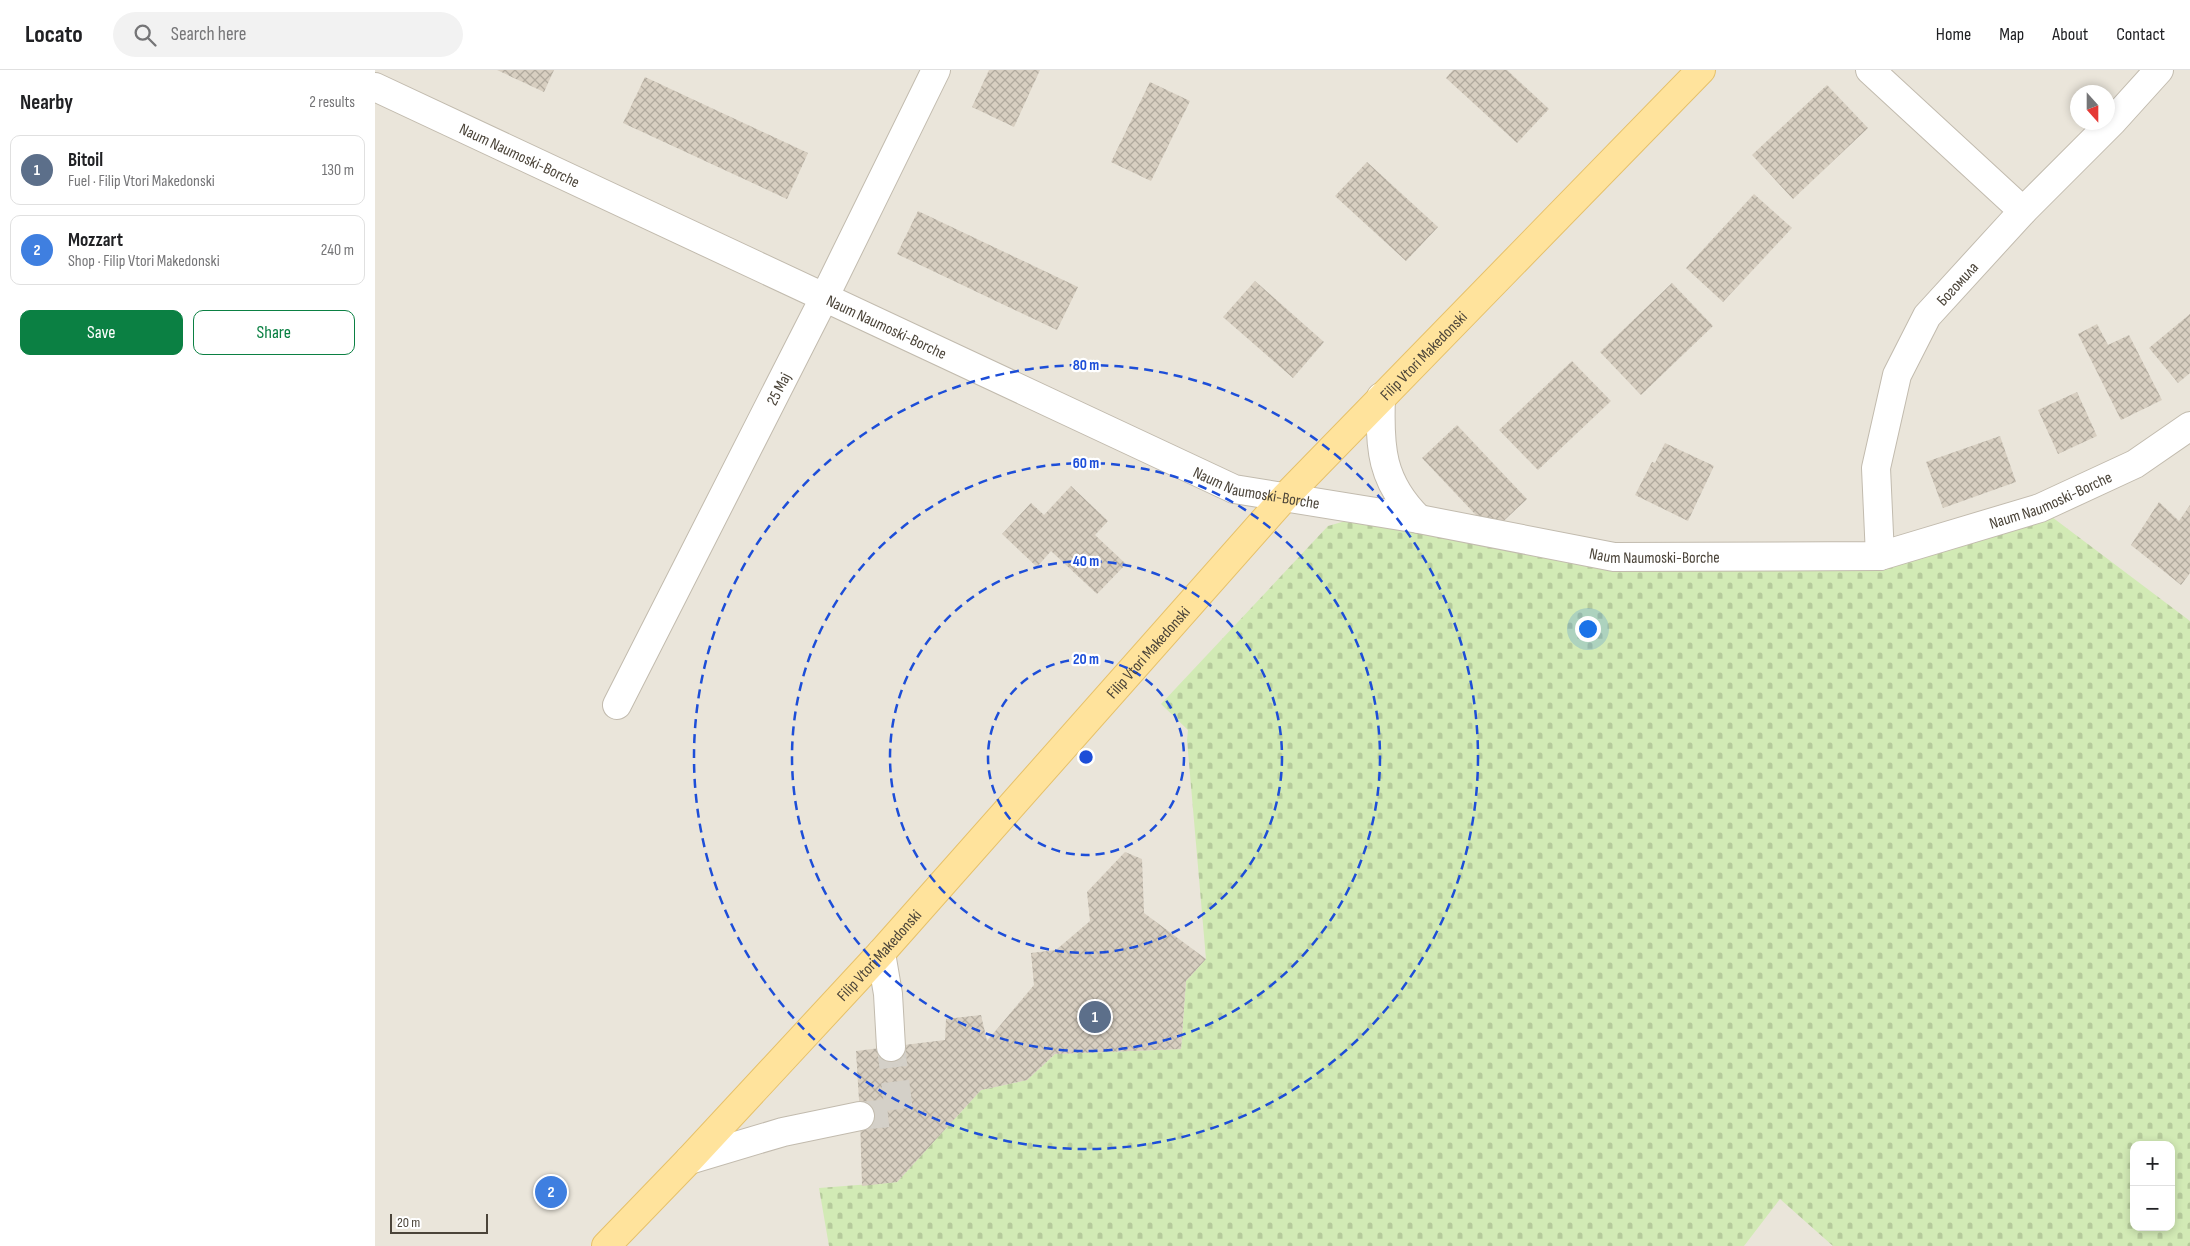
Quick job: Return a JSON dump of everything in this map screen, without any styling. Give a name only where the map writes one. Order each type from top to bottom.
[{"type":"main road","name":"Filip Vtori Makedonski","points":[[606,1246],[689,1160],[881,953],[1285,497],[1701,70]]},
{"type":"street","points":[[375,79],[378,70]]},
{"type":"street","name":"25 Maj","points":[[617,705],[824,298],[936,70]]},
{"type":"street","points":[[1870,70],[2023,211]]},
{"type":"street","name":"Богомила","points":[[1881,556],[1876,468],[1897,375],[1927,316],[2023,211],[2112,122],[2159,70]]},
{"type":"street","name":"Naum Naumoski-Borche","points":[[375,87],[1234,489],[1419,519],[1614,557],[1881,556],[2040,508],[2135,464],[2190,426]]},
{"type":"street","points":[[1381,397],[1379,438],[1390,478],[1403,504],[1419,519]]},
{"type":"street","points":[[881,953],[888,994],[891,1047]]},
{"type":"street","points":[[689,1160],[783,1132],[860,1116]]},
{"type":"shaded area","points":[[375,70],[2190,70],[2190,1246],[375,1246]]},
{"type":"green space","points":[[2040,508],[2190,621],[2190,1246],[1833,1246],[1780,1199],[1744,1246],[829,1246],[819,1188],[897,1182],[981,1090],[1027,1080],[1055,1054],[1181,1049],[1186,981],[1206,959],[1187,740],[1188,730],[1161,704],[1328,526],[1377,512],[1614,557],[1880,556]]},
{"type":"building","points":[[497,70],[554,70],[544,92]]},
{"type":"building","points":[[989,70],[1040,70],[1014,127],[972,107]]},
{"type":"building","points":[[1453,70],[1507,70],[1549,109],[1517,143],[1446,78]]},
{"type":"building","points":[[645,77],[808,153],[787,199],[623,123]]},
{"type":"building","points":[[1150,82],[1190,101],[1151,181],[1111,162]]},
{"type":"building","points":[[1827,85],[1868,128],[1793,199],[1752,155]]},
{"type":"building","points":[[1367,162],[1438,227],[1406,261],[1335,196]]},
{"type":"building","points":[[1754,194],[1792,228],[1723,302],[1686,268]]},
{"type":"building","points":[[918,211],[1078,287],[1057,330],[897,254]]},
{"type":"building","points":[[1255,281],[1324,342],[1293,378],[1223,317]]},
{"type":"building","points":[[1672,283],[1713,326],[1641,395],[1600,352]]},
{"type":"building","points":[[2190,314],[2190,373],[2178,383],[2149,348]]},
{"type":"building","points":[[2097,324],[2108,345],[2129,335],[2162,400],[2121,420],[2078,334]]},
{"type":"building","points":[[1572,361],[1611,401],[1538,470],[1499,430]]},
{"type":"building","points":[[2077,392],[2097,436],[2058,454],[2038,410]]},
{"type":"building","points":[[1457,425],[1527,499],[1492,532],[1422,458]]},
{"type":"building","points":[[2000,436],[2016,482],[1943,508],[1926,462]]},
{"type":"building","points":[[1665,443],[1714,466],[1688,521],[1635,495],[1652,462],[1655,463]]},
{"type":"building","points":[[1071,486],[1108,521],[1095,535],[1126,564],[1097,594],[1051,551],[1037,567],[1002,534],[1031,503],[1044,515]]},
{"type":"building","points":[[2159,502],[2179,521],[2190,505],[2190,573],[2181,585],[2131,545]]},
{"type":"building","points":[[1125,852],[1142,859],[1144,913],[1206,959],[1186,981],[1181,1049],[1055,1054],[1027,1080],[981,1090],[897,1182],[862,1186],[856,1051],[945,1040],[946,1019],[981,1015],[987,1041],[1034,985],[1031,953],[1056,950],[1090,921],[1087,892]]},
{"type":"tunnel","points":[[860,1116],[899,1112],[891,1047]]},
{"type":"place","name":"Bitoil","points":[[1095,1017]]},
{"type":"place","name":"Mozzart","points":[[551,1192]]}]
